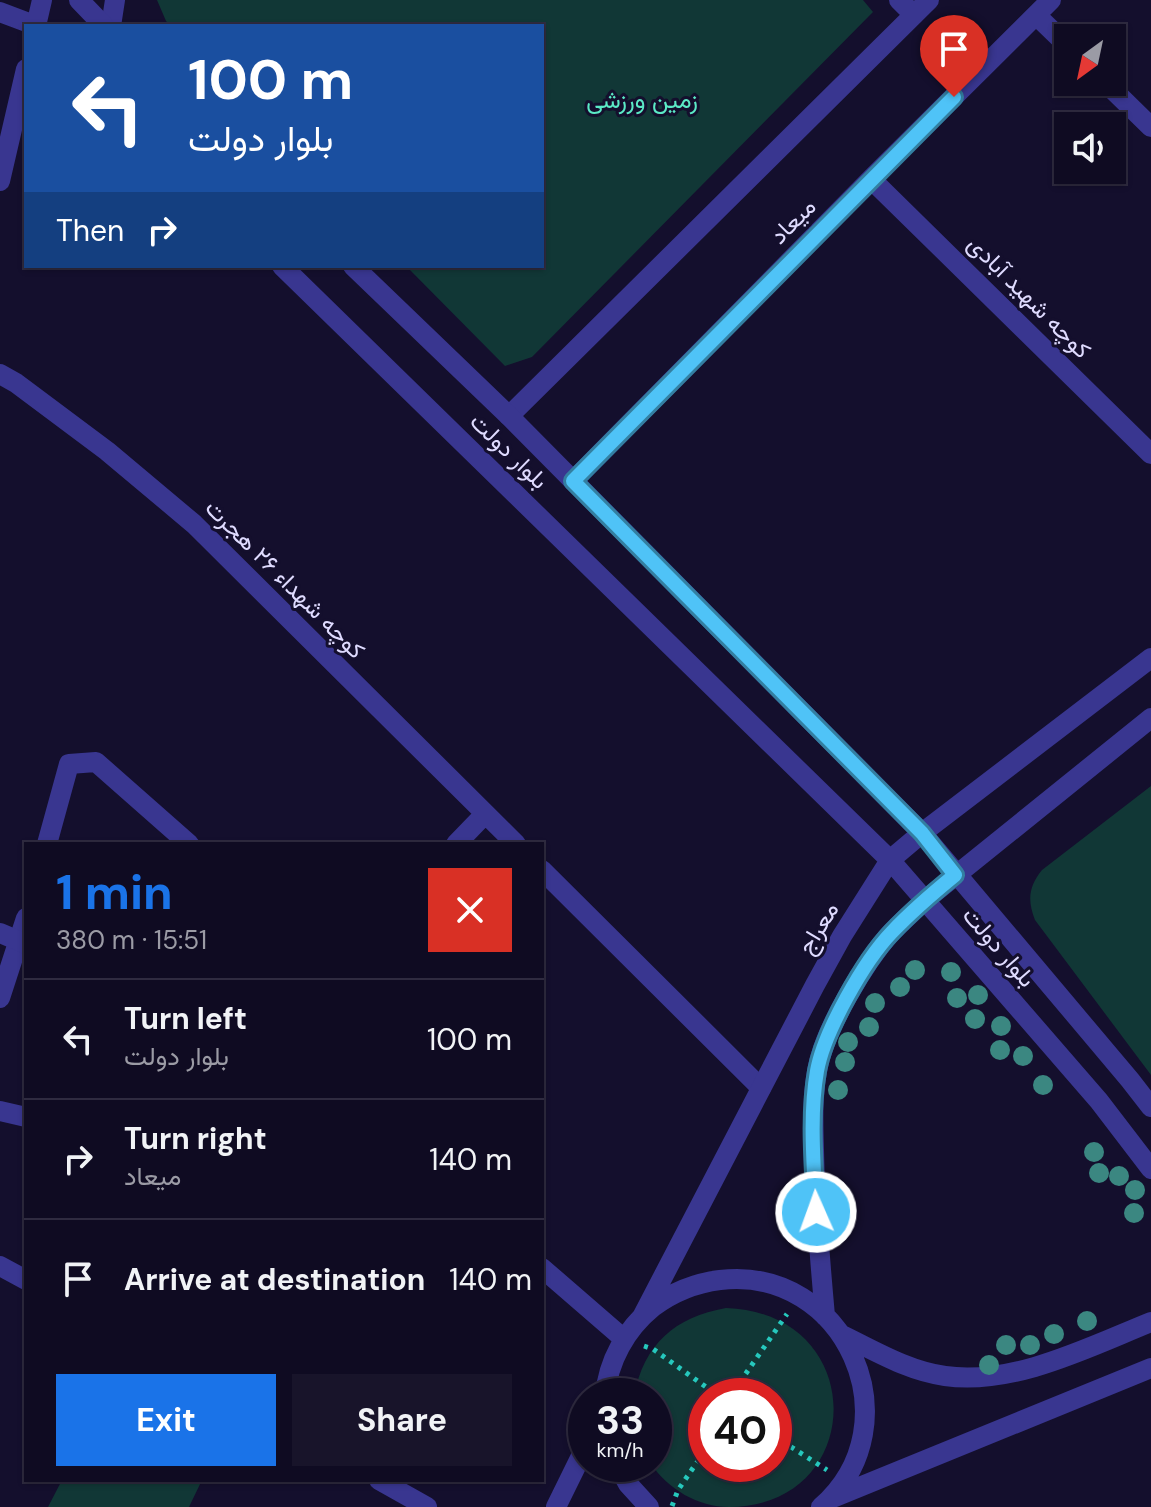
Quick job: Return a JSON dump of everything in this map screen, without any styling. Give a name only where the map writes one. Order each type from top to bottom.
[{"type":"street","points":[[36,24],[42,0]]},
{"type":"street","points":[[79,0],[102,24]]},
{"type":"street","points":[[111,24],[115,0]]},
{"type":"street","points":[[899,0],[914,15]]},
{"type":"street","points":[[509,416],[929,0]]},
{"type":"street","points":[[1043,7],[1054,24]]},
{"type":"street","name":"میعاد","points":[[573,481],[1043,7]]},
{"type":"street","points":[[0,12],[31,24]]},
{"type":"street","points":[[2,168],[20,114],[24,84]]},
{"type":"street","points":[[1119,96],[1151,127]]},
{"type":"street","name":"کوچه شهید آبادی","points":[[871,179],[1151,454]]},
{"type":"street","name":"بلوار دولت","points":[[284,268],[890,860],[1099,1101],[1151,1169]]},
{"type":"street","name":"بلوار دولت","points":[[355,268],[509,416],[922,833],[1151,1107]]},
{"type":"street","name":"کوچه شهداء ۲۶ هجرت","points":[[0,374],[107,451],[194,524],[514,842]]},
{"type":"street","name":"معراج","points":[[642,1317],[842,936],[890,860],[1151,658]]},
{"type":"street","points":[[825,1316],[817,1237],[813,1133],[817,1069],[834,1023],[877,950],[924,901],[1151,718]]},
{"type":"street","points":[[48,842],[69,764],[96,762],[187,842]]},
{"type":"street","points":[[458,842],[485,814]]},
{"type":"street","points":[[544,872],[761,1088]]},
{"type":"street","points":[[0,933],[23,942],[0,998]]},
{"type":"street","points":[[1099,1101],[1130,1080]]},
{"type":"street","points":[[0,1111],[24,1117]]},
{"type":"street","points":[[0,1266],[24,1279]]},
{"type":"street","points":[[544,1270],[624,1339]]},
{"type":"street","points":[[608,1378],[624,1339],[642,1317],[682,1290],[704,1282],[753,1280],[798,1295],[825,1316],[842,1335],[855,1358],[863,1382],[866,1407],[864,1433],[857,1457],[845,1480],[826,1503]]},
{"type":"street","points":[[842,1335],[920,1370],[971,1378],[1031,1367],[1151,1322]]},
{"type":"street","points":[[826,1503],[1151,1368]]},
{"type":"street","points":[[383,1482],[427,1507]]},
{"type":"street","points":[[556,1507],[568,1482]]},
{"type":"street","points":[[627,1482],[649,1507]]},
{"type":"path","points":[[743,1378],[798,1295]]},
{"type":"path","points":[[624,1339],[653,1349],[693,1378]]},
{"type":"path","points":[[792,1448],[845,1480]]},
{"type":"path","points":[[672,1507],[688,1475]]},
{"type":"green space","name":"زمین ورزشی","points":[[157,0],[863,0],[873,12],[532,357],[505,366],[408,268],[544,268],[544,24],[169,24]]},
{"type":"green space","points":[[1151,786],[1151,1075],[1035,920],[1030,900],[1034,882],[1042,870]]},
{"type":"green space","points":[[726,1308],[773,1318],[807,1341],[827,1373],[834,1409],[827,1445],[807,1477],[774,1499],[729,1507],[717,1506],[695,1500],[667,1482],[672,1482],[672,1378],[639,1378],[654,1348],[677,1326]]},
{"type":"green space","points":[[61,1482],[201,1482],[189,1507],[48,1507]]},
{"type":"route","points":[[816,1212],[814,1097],[817,1069],[826,1041],[877,950],[924,901],[955,875],[922,833],[573,481],[954,97]]}]
